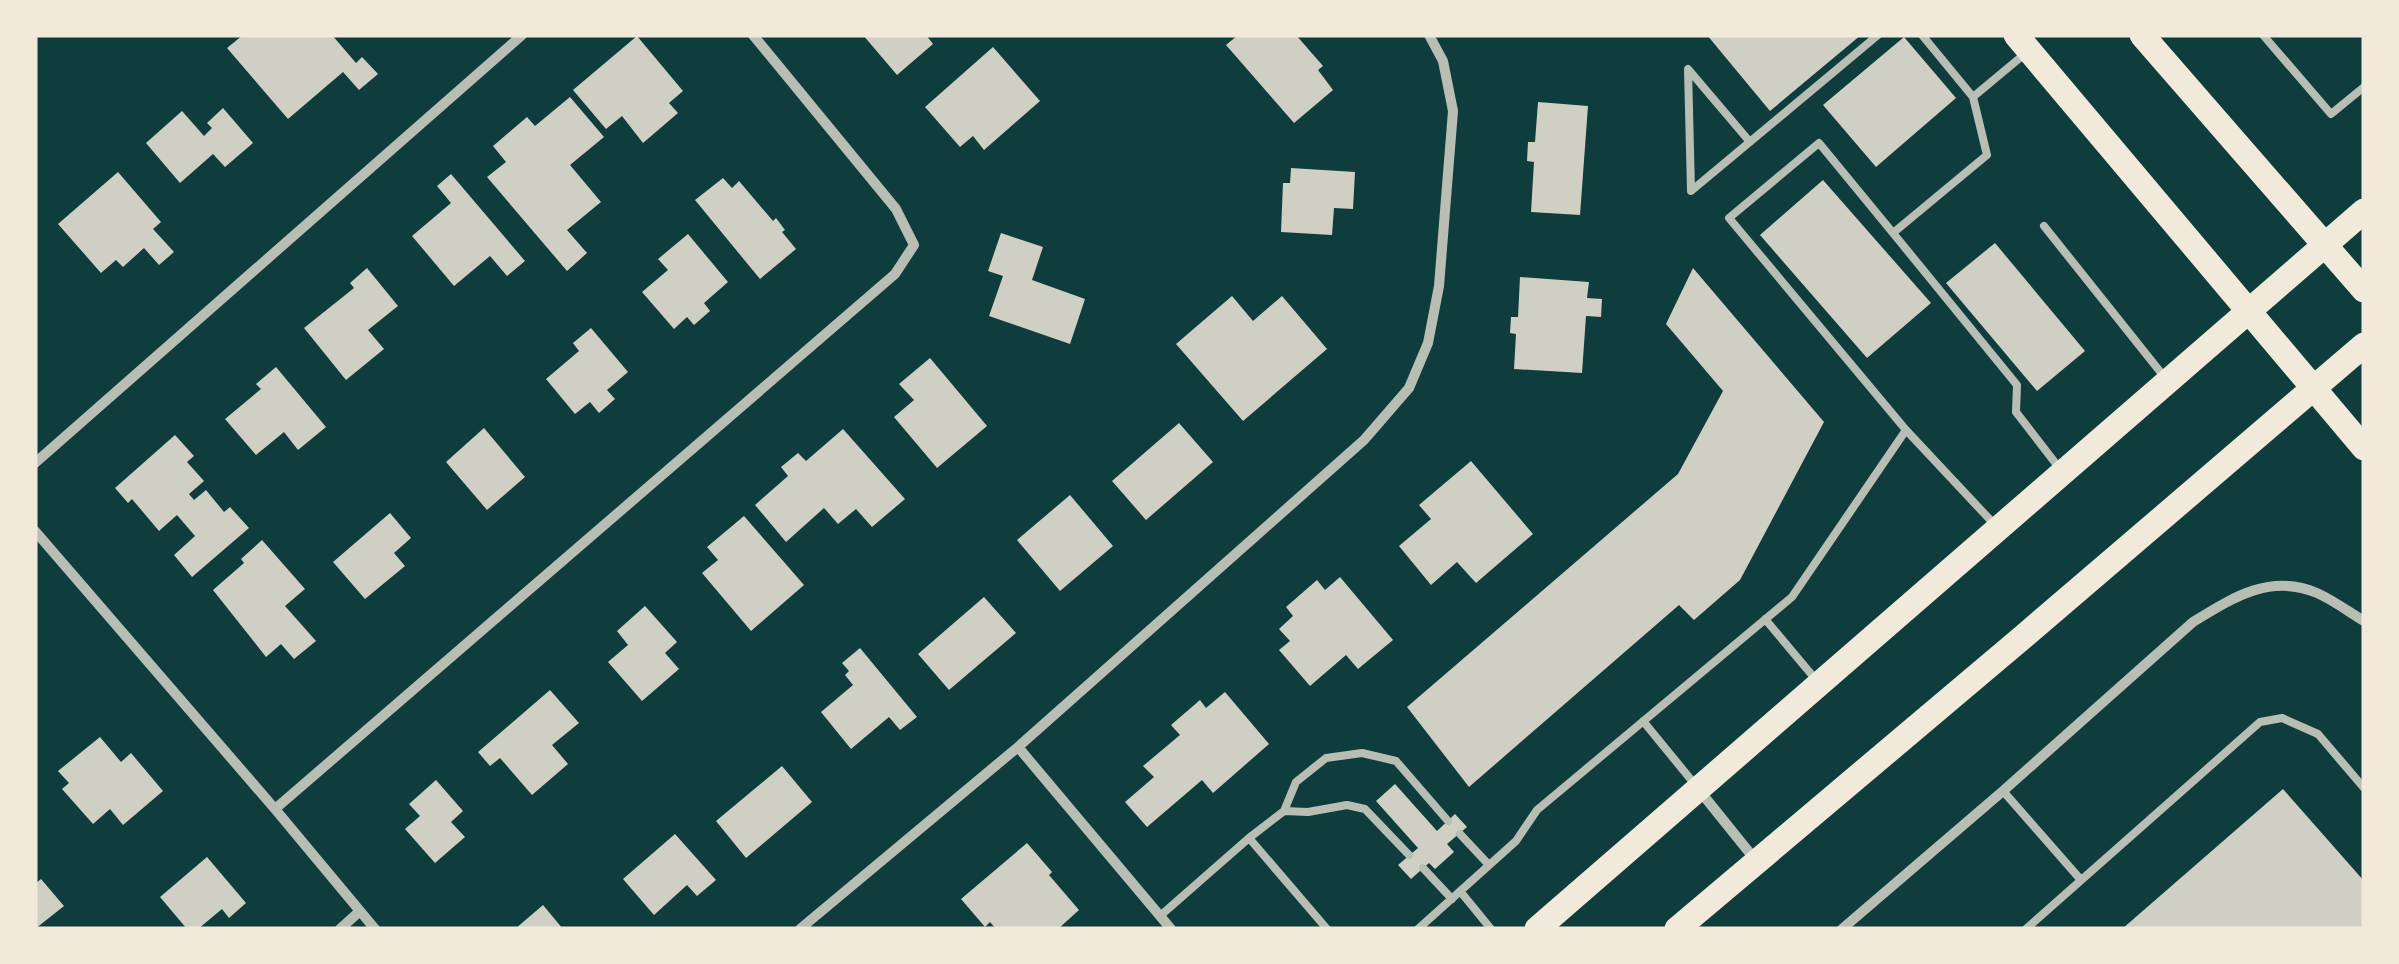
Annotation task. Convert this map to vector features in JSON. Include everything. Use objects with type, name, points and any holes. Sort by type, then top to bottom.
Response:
[{"type":"main road","points":[[2142,35],[2364,290]]},
{"type":"main road","points":[[2023,42],[2364,448]]},
{"type":"main road","points":[[1537,929],[2364,210]]},
{"type":"main road","points":[[1677,929],[2364,345]]},
{"type":"street","points":[[35,463],[522,35]]},
{"type":"street","points":[[275,809],[895,274],[914,245],[896,209],[753,35]]},
{"type":"street","points":[[800,929],[1018,747],[1364,440],[1409,388],[1428,343],[1438,286],[1453,111],[1443,61],[1429,35]]},
{"type":"street","points":[[35,531],[376,929]]},
{"type":"street","points":[[1842,929],[2193,622],[2225,602],[2257,589],[2287,584],[2318,593],[2364,621]]},
{"type":"street","points":[[1018,747],[1171,929]]},
{"type":"street","points":[[1698,789],[1758,862]]},
{"type":"street","points":[[340,929],[360,911]]},
{"type":"lane","points":[[1750,142],[1688,68],[1691,191],[1750,142],[1878,35]]},
{"type":"lane","points":[[1893,233],[1987,155],[1973,97],[1922,35]]},
{"type":"lane","points":[[2263,35],[2332,114],[2364,87]]},
{"type":"lane","points":[[1973,97],[2023,42]]},
{"type":"lane","points":[[1998,528],[1906,430],[1730,218],[1818,143],[2017,385],[2016,412],[2063,472]]},
{"type":"lane","points":[[2044,226],[2167,380]]},
{"type":"lane","points":[[1418,929],[1516,841],[1537,810],[1792,596],[1906,430]]},
{"type":"lane","points":[[1765,619],[1819,684]]},
{"type":"lane","points":[[2026,929],[2260,722],[2282,718],[2318,734],[2364,788]]},
{"type":"lane","points":[[1642,721],[1698,789]]},
{"type":"lane","points":[[1160,916],[1284,811],[1296,782],[1326,758],[1362,753],[1396,761],[1448,821]]},
{"type":"lane","points":[[2002,791],[2081,880]]},
{"type":"lane","points":[[1284,811],[1308,812],[1348,804],[1366,809],[1409,855]]},
{"type":"lane","points":[[1460,834],[1489,865]]},
{"type":"lane","points":[[1249,838],[1327,929]]},
{"type":"lane","points":[[1423,868],[1452,899]]},
{"type":"lane","points":[[1460,891],[1491,929]]},
{"type":"building","points":[[243,35],[332,35],[356,63],[362,57],[378,74],[359,90],[343,72],[288,119],[227,48]]},
{"type":"building","points":[[863,35],[926,35],[933,44],[897,75]]},
{"type":"building","points":[[1238,35],[1296,35],[1323,66],[1318,70],[1333,90],[1294,123],[1226,45]]},
{"type":"building","points":[[1707,35],[1861,35],[1770,111]]},
{"type":"building","points":[[637,36],[683,91],[669,103],[678,113],[643,143],[622,116],[606,129],[573,90]]},
{"type":"building","points":[[1904,37],[1956,98],[1876,167],[1823,105]]},
{"type":"building","points":[[993,47],[1040,101],[984,150],[973,136],[960,147],[925,107]]},
{"type":"building","points":[[570,97],[604,137],[570,165],[601,202],[567,230],[587,253],[567,271],[487,177],[506,162],[493,146],[527,117],[535,126]]},
{"type":"building","points":[[1538,102],[1588,106],[1580,215],[1531,212],[1534,162],[1527,161],[1528,142],[1535,142]]},
{"type":"building","points":[[223,108],[253,143],[225,167],[213,154],[180,183],[146,143],[182,111],[204,136],[212,128],[207,123]]},
{"type":"building","points":[[1291,168],[1355,172],[1353,209],[1334,208],[1332,235],[1281,232],[1283,183],[1290,183]]},
{"type":"building","points":[[118,172],[161,222],[153,229],[174,252],[159,265],[144,248],[123,267],[116,260],[101,273],[58,224]]},
{"type":"building","points":[[451,174],[525,261],[507,276],[490,256],[454,286],[412,236],[451,203],[437,186]]},
{"type":"building","points":[[723,178],[732,188],[739,181],[773,221],[776,218],[796,249],[760,279],[695,200]]},
{"type":"building","points":[[1823,180],[1931,303],[1867,358],[1760,235]]},
{"type":"building","points":[[1001,233],[1043,247],[1032,280],[1085,299],[1070,344],[989,316],[1003,276],[988,271]]},
{"type":"building","points":[[688,234],[728,282],[704,303],[710,311],[694,325],[687,317],[674,329],[642,292],[668,270],[658,259]]},
{"type":"building","points":[[1995,243],[2085,351],[2037,391],[1946,283]]},
{"type":"building","points":[[367,268],[398,306],[368,330],[384,349],[346,380],[304,328],[354,288],[350,283]]},
{"type":"building","points":[[1693,268],[1824,422],[1740,580],[1694,620],[1679,605],[1469,787],[1407,707],[1678,474],[1723,391],[1666,324]]},
{"type":"building","points":[[1520,277],[1589,282],[1587,298],[1602,299],[1601,317],[1586,316],[1582,373],[1514,369],[1516,334],[1510,333],[1511,317],[1518,317]]},
{"type":"building","points":[[1232,296],[1253,321],[1282,296],[1327,349],[1243,421],[1176,344]]},
{"type":"building","points":[[591,328],[628,372],[607,390],[615,399],[599,413],[590,402],[575,414],[546,379],[579,351],[573,343]]},
{"type":"building","points":[[930,358],[987,426],[937,468],[894,417],[914,400],[899,384]]},
{"type":"building","points":[[276,367],[326,427],[298,450],[284,432],[256,455],[225,419],[261,389],[256,384]]},
{"type":"building","points":[[1179,423],[1213,462],[1146,520],[1112,481]]},
{"type":"building","points":[[484,428],[525,477],[487,510],[446,462]]},
{"type":"building","points":[[843,429],[905,499],[872,527],[856,509],[838,524],[824,508],[786,542],[755,505],[788,476],[781,467],[798,453],[806,461]]},
{"type":"building","points":[[175,435],[194,456],[187,462],[204,481],[189,494],[194,500],[206,490],[224,512],[230,507],[249,528],[192,577],[174,555],[195,536],[177,515],[159,531],[132,499],[128,503],[115,488]]},
{"type":"building","points":[[1471,461],[1533,534],[1476,583],[1457,562],[1431,585],[1399,546],[1431,519],[1419,505]]},
{"type":"building","points":[[1070,495],[1113,546],[1060,591],[1017,540]]},
{"type":"building","points":[[390,513],[411,538],[394,553],[405,566],[365,599],[333,562]]},
{"type":"building","points":[[744,516],[804,585],[751,631],[702,573],[718,560],[707,547]]},
{"type":"building","points":[[262,540],[305,589],[285,606],[316,641],[294,659],[281,644],[266,657],[213,590],[244,563],[241,559]]},
{"type":"building","points":[[1340,577],[1393,640],[1358,669],[1346,655],[1310,686],[1279,650],[1290,641],[1279,629],[1293,616],[1286,607],[1317,580],[1325,590]]},
{"type":"building","points":[[984,597],[1016,633],[949,690],[918,654]]},
{"type":"building","points":[[645,606],[677,642],[665,653],[679,669],[642,701],[608,662],[628,645],[617,631]]},
{"type":"building","points":[[860,648],[917,717],[900,730],[889,717],[851,749],[821,712],[853,685],[842,663]]},
{"type":"building","points":[[550,690],[579,723],[552,745],[568,764],[532,795],[500,758],[490,766],[478,752]]},
{"type":"building","points":[[1225,692],[1269,744],[1213,793],[1202,780],[1147,827],[1125,802],[1154,777],[1143,766],[1180,735],[1171,725],[1200,700],[1206,708]]},
{"type":"building","points":[[100,737],[121,762],[131,753],[163,791],[123,825],[110,809],[93,824],[62,789],[69,783],[58,771]]},
{"type":"building","points":[[782,766],[812,802],[746,858],[716,821]]},
{"type":"building","points":[[436,780],[463,811],[451,822],[465,837],[435,863],[405,829],[420,816],[409,804]]},
{"type":"building","points":[[1395,784],[1437,831],[1455,814],[1467,827],[1447,844],[1454,852],[1435,869],[1429,863],[1411,879],[1398,865],[1418,848],[1376,801]]},
{"type":"building","points":[[2283,789],[2364,881],[2364,929],[2122,929]]},
{"type":"building","points":[[675,834],[716,880],[697,896],[687,885],[654,915],[623,879]]},
{"type":"building","points":[[1027,843],[1079,910],[1058,929],[996,929],[990,922],[985,927],[961,899]]},
{"type":"building","points":[[207,857],[246,903],[229,918],[222,909],[198,929],[187,929],[160,897]]},
{"type":"building","points":[[41,879],[64,906],[35,929],[35,884]]},
{"type":"building","points":[[543,905],[563,929],[515,929]]}]
